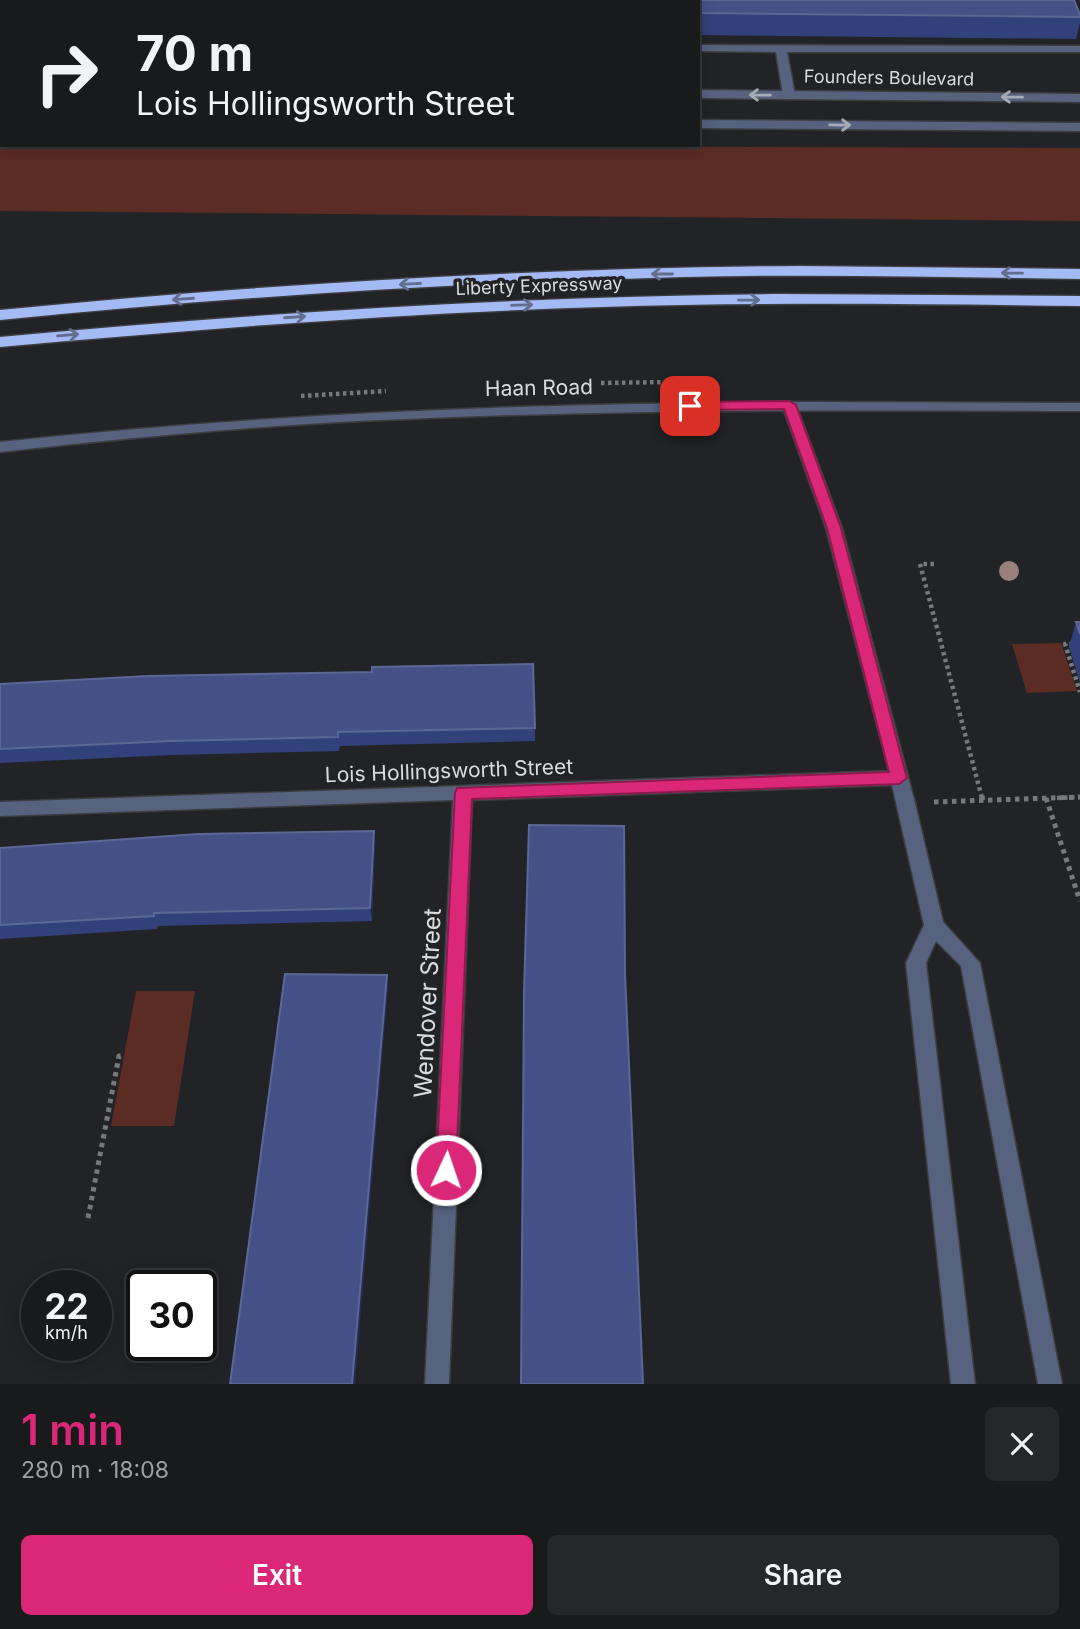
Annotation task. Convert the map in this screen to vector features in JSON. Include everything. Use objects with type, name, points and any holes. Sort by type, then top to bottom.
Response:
[{"type":"highway","name":"Liberty Expressway","points":[[0,315],[108,304],[379,285],[631,274],[1080,274]]},
{"type":"highway","name":"Liberty Expressway","points":[[0,342],[181,325],[390,310],[818,298],[1080,301]]},
{"type":"street","points":[[700,48],[1080,49]]},
{"type":"street","points":[[781,48],[789,95]]},
{"type":"street","name":"Founders Boulevard","points":[[700,94],[1080,98]]},
{"type":"street","points":[[700,124],[1080,127]]},
{"type":"street","points":[[789,405],[834,528],[906,803],[934,925],[970,963],[1050,1384]]},
{"type":"street","name":"Haan Road","points":[[0,447],[86,436],[295,419],[466,410],[789,405],[1080,407]]},
{"type":"street","name":"Lois Hollingsworth Street","points":[[0,809],[899,778]]},
{"type":"street","name":"Wendover Street","points":[[437,1384],[463,793]]},
{"type":"street","points":[[934,925],[916,963],[963,1384]]},
{"type":"path","points":[[934,564],[919,564],[984,800]]},
{"type":"path","points":[[1080,644],[1065,644],[1080,692]]},
{"type":"path","points":[[906,803],[1080,797]]},
{"type":"path","points":[[1046,798],[1080,901]]},
{"type":"path","points":[[88,1218],[119,1055],[124,1056]]},
{"type":"shaded area","points":[[0,147],[1080,148],[1080,221],[0,211]]},
{"type":"shaded area","points":[[1061,643],[1077,691],[1027,693],[1012,644]]},
{"type":"shaded area","points":[[136,991],[195,991],[174,1126],[111,1126]]},
{"type":"building","points":[[700,0],[1074,0],[1080,17],[700,13]]},
{"type":"building","points":[[533,664],[535,728],[338,732],[338,737],[0,749],[0,684],[148,676],[372,672],[372,667]]},
{"type":"building","points":[[529,825],[624,826],[625,973],[643,1384],[521,1384],[524,993]]},
{"type":"building","points":[[374,831],[370,908],[154,913],[154,916],[0,925],[0,848],[198,834]]},
{"type":"building","points":[[285,974],[387,975],[352,1384],[230,1384]]},
{"type":"route","points":[[446,1170],[463,793],[899,778],[834,528],[789,405],[690,406]]}]
